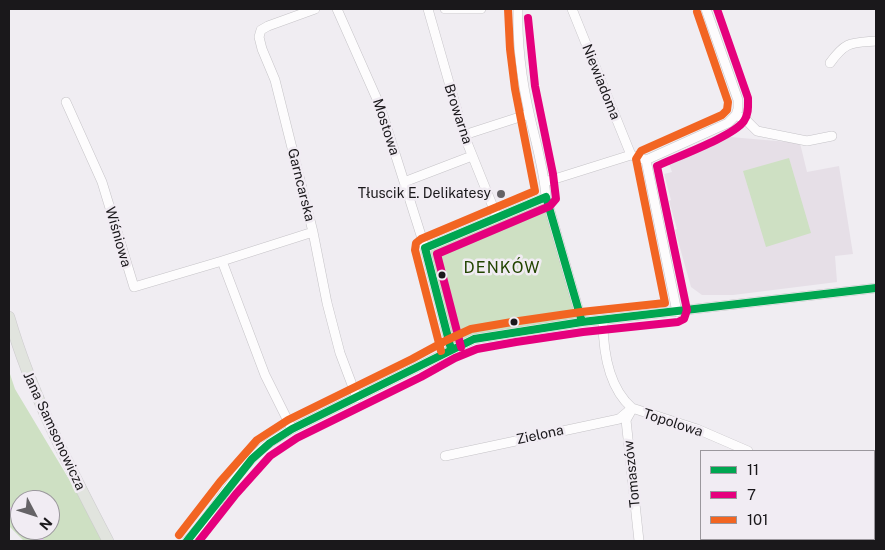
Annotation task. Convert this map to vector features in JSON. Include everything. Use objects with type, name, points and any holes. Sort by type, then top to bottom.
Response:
[{"type":"main road","name":"Jana Samsonowicza","points":[[9,317],[39,404],[108,541]]},
{"type":"street","name":"Garncarska","points":[[316,9],[268,26],[261,30],[259,37],[275,80],[313,232],[327,303],[340,353],[356,398]]},
{"type":"street","name":"Mostowa","points":[[337,9],[380,106],[425,248],[451,349]]},
{"type":"street","name":"Browarna","points":[[428,9],[464,135],[497,217]]},
{"type":"street","points":[[445,9],[481,9]]},
{"type":"street","points":[[519,9],[518,36],[529,114],[545,182],[546,196],[582,322]]},
{"type":"street","name":"Niewiadoma","points":[[572,9],[631,155]]},
{"type":"street","points":[[545,182],[631,155],[646,160],[720,128],[736,115],[738,100],[706,9]]},
{"type":"street","points":[[830,63],[844,46],[852,43],[876,41]]},
{"type":"street","name":"Wiśniowa","points":[[66,102],[102,182],[134,287],[313,232]]},
{"type":"street","points":[[464,135],[529,114]]},
{"type":"street","points":[[736,115],[746,120],[757,131],[807,141],[832,136]]},
{"type":"street","points":[[404,182],[472,156]]},
{"type":"street","points":[[646,160],[677,312]]},
{"type":"street","points":[[425,248],[546,196]]},
{"type":"street","points":[[222,261],[265,375],[292,429]]},
{"type":"street","points":[[188,541],[246,466],[263,448],[292,429],[474,339],[582,322],[876,288]]},
{"type":"street","name":"Topolowa","points":[[603,320],[607,359],[613,381],[618,394],[632,408],[697,429],[746,450]]},
{"type":"street","name":"Zielona","points":[[445,456],[619,419],[632,408]]},
{"type":"street","name":"Tomaszów","points":[[632,408],[626,420],[638,541]]},
{"type":"shaded area","points":[[730,137],[800,143],[807,172],[839,166],[853,254],[835,256],[837,282],[733,295],[702,295],[691,287],[675,230],[677,229],[664,174],[672,172],[668,161],[670,157]]},
{"type":"green space","points":[[789,158],[811,233],[766,247],[743,171]]},
{"type":"green space","points":[[546,197],[582,322],[514,332],[451,349],[425,248]]},
{"type":"green space","points":[[9,371],[15,389],[106,541],[23,540],[60,540],[60,490],[10,490],[10,527]]},
{"type":"transit line","name":"101","points":[[441,351],[415,250],[416,243],[421,239],[535,191],[515,89],[508,9]]},
{"type":"transit line","name":"7","points":[[199,541],[236,494],[270,456],[297,438],[421,377],[455,358],[477,349],[516,342],[583,332],[678,322],[684,319],[687,310],[657,166],[729,133],[738,127],[747,115],[748,98],[717,9]]},
{"type":"transit line","name":"101","points":[[179,535],[220,482],[257,440],[288,420],[447,340],[471,329],[512,322],[665,303],[636,159],[641,151],[722,115],[727,110],[728,102],[697,12]]},
{"type":"transit line","name":"7","points":[[461,347],[437,254],[550,206],[556,199],[553,174],[535,86],[528,18]]},
{"type":"transit line","name":"11","points":[[451,349],[425,248],[546,197],[582,322]]},
{"type":"transit line","name":"11","points":[[187,541],[252,459],[270,443],[292,429],[474,339],[582,322],[876,288]]},
{"type":"place","name":"Tłuscik E. Delikatesy","points":[[501,194]]},
{"type":"district","name":"DENKÓW","points":[[502,268]]}]
